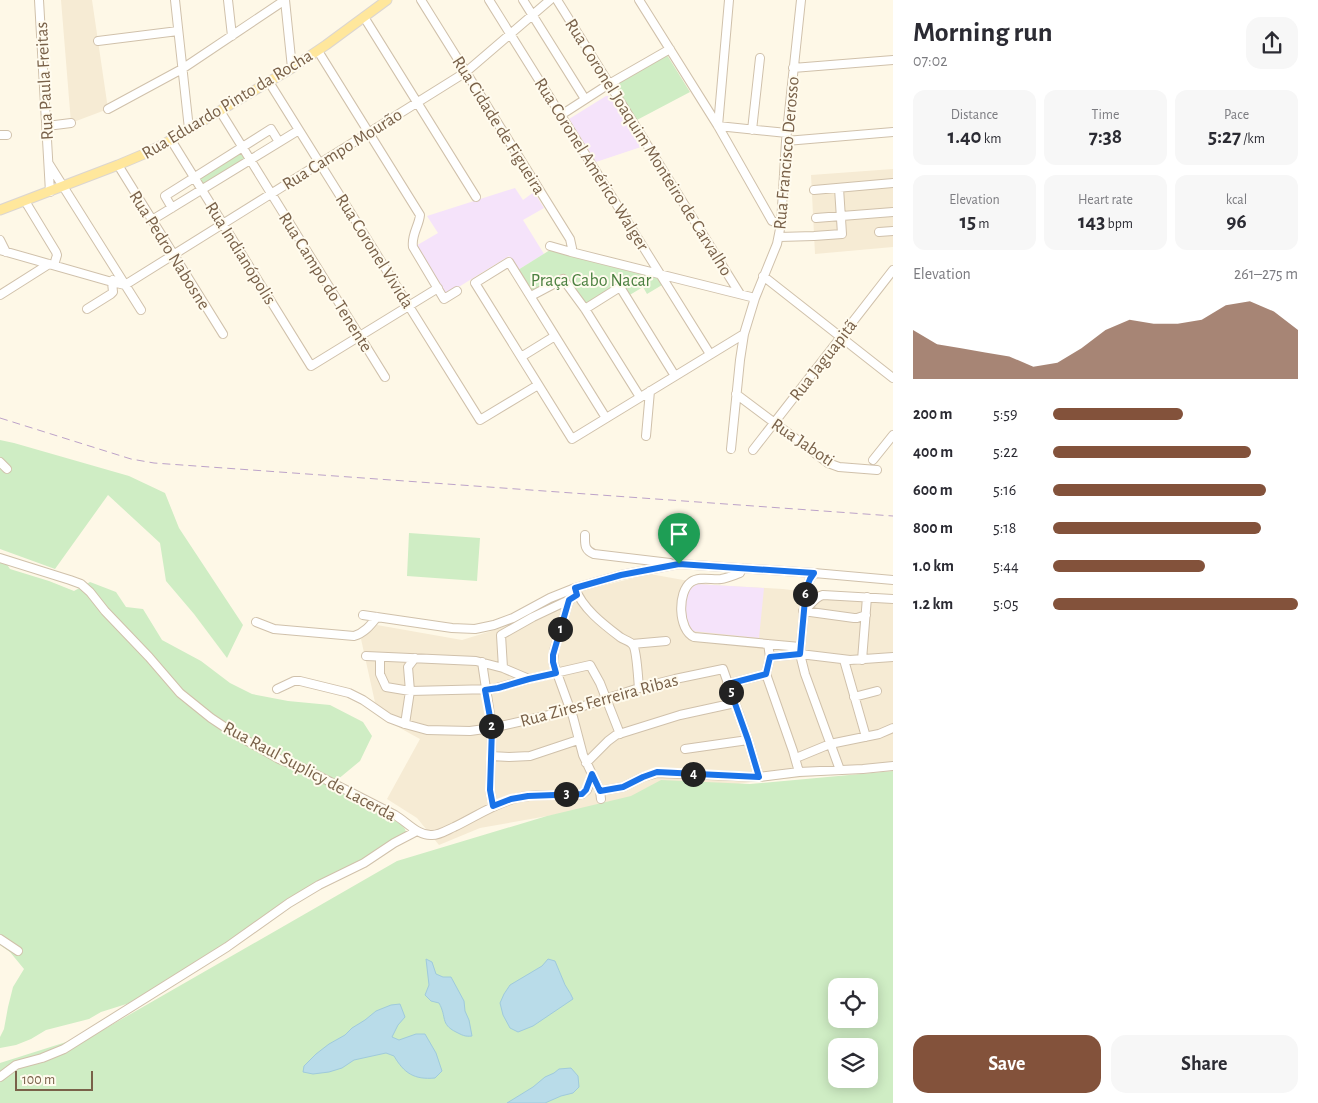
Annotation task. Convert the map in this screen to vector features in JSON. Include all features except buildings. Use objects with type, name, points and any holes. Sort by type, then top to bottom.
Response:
[{"type":"main road","name":"Rua Eduardo Pinto da Rocha","points":[[0,210],[118,166],[171,140],[292,68],[387,0]]},
{"type":"street","name":"Rua Paula Freitas","points":[[39,0],[50,192]]},
{"type":"street","points":[[174,0],[189,129]]},
{"type":"street","points":[[228,0],[232,36]]},
{"type":"street","points":[[108,109],[182,69],[285,0],[292,68]]},
{"type":"street","name":"Rua Cidade de Figueira","points":[[421,0],[570,239],[571,252]]},
{"type":"street","name":"Rua Coronel Américo Walger","points":[[489,0],[710,354]]},
{"type":"street","points":[[523,0],[585,99]]},
{"type":"street","name":"Rua Campo Mourão","points":[[125,285],[466,72],[550,0]]},
{"type":"street","name":"Rua Coronel Joaquim Monteiro de Carvalho","points":[[557,0],[740,294]]},
{"type":"street","points":[[639,0],[718,126],[772,221],[781,224]]},
{"type":"street","points":[[718,126],[730,0]]},
{"type":"street","name":"Rua Francisco Derosso","points":[[731,449],[744,334],[755,298],[779,237],[786,137],[801,0]]},
{"type":"street","points":[[364,17],[476,197]]},
{"type":"street","points":[[98,41],[178,31]]},
{"type":"street","points":[[561,115],[609,84],[670,49]]},
{"type":"street","points":[[318,51],[420,215],[412,245],[444,299],[457,291]]},
{"type":"street","points":[[752,130],[760,58]]},
{"type":"street","points":[[793,68],[893,60]]},
{"type":"street","name":"Rua Coronel Vivida","points":[[269,82],[480,420],[538,385]]},
{"type":"street","name":"Rua Campo do Tenente","points":[[220,111],[385,377]]},
{"type":"street","points":[[47,126],[71,123]]},
{"type":"street","points":[[718,126],[786,137],[893,132]]},
{"type":"street","points":[[172,208],[165,196],[272,129],[279,142]]},
{"type":"street","points":[[152,220],[299,130]]},
{"type":"street","name":"Rua Indianópolis","points":[[171,140],[311,366],[360,336]]},
{"type":"street","name":"Rua Paula Freitas","points":[[49,163],[141,310]]},
{"type":"street","name":"Rua Pedro Nabosne","points":[[118,166],[223,334]]},
{"type":"street","points":[[814,190],[893,183]]},
{"type":"street","points":[[779,237],[842,234],[839,188]]},
{"type":"street","points":[[0,295],[52,265],[57,255],[25,201]]},
{"type":"street","points":[[816,218],[893,212]]},
{"type":"street","points":[[879,232],[893,231]]},
{"type":"street","points":[[0,240],[3,251],[125,285]]},
{"type":"street","points":[[550,246],[755,298]]},
{"type":"street","points":[[606,418],[509,262],[475,283],[572,439],[744,334]]},
{"type":"street","name":"Rua Jaguapitã","points":[[753,450],[893,270]]},
{"type":"street","points":[[87,309],[111,294],[113,289],[112,282],[116,271]]},
{"type":"street","points":[[763,276],[893,378]]},
{"type":"street","points":[[530,296],[563,279],[585,309],[640,397]]},
{"type":"street","points":[[585,309],[620,287],[675,376]]},
{"type":"street","points":[[360,336],[438,288]]},
{"type":"street","points":[[521,357],[555,336]]},
{"type":"street","points":[[646,436],[650,391]]},
{"type":"street","name":"Rua Jaboti","points":[[736,394],[828,463],[840,467],[877,470]]},
{"type":"street","points":[[873,460],[893,434]]},
{"type":"street","points":[[0,462],[6,469]]},
{"type":"street","points":[[585,535],[586,548],[594,554],[679,564],[893,580]]},
{"type":"street","name":"Rua Raul Suplicy de Lacerda","points":[[0,558],[70,580],[85,588],[90,597],[100,604],[180,693],[211,718],[235,734],[279,758],[305,769],[395,815],[417,831]]},
{"type":"street","points":[[363,615],[459,628],[484,628],[508,620],[545,600],[576,592],[621,575],[679,564]]},
{"type":"street","points":[[742,568],[740,573],[732,576],[721,579],[694,580],[686,587],[683,592],[682,614],[686,630],[690,635],[694,637],[768,644],[844,660],[893,657]]},
{"type":"street","points":[[814,573],[806,589],[800,651],[805,674],[840,770]]},
{"type":"street","points":[[576,592],[569,600],[553,655],[553,662],[571,710],[586,763],[600,791],[601,799]]},
{"type":"street","points":[[576,592],[587,609],[620,637],[632,644],[666,640]]},
{"type":"street","points":[[803,611],[817,597],[823,594],[893,599]]},
{"type":"street","points":[[862,660],[867,597]]},
{"type":"street","points":[[503,668],[501,635],[549,608],[569,600]]},
{"type":"street","points":[[803,611],[854,618],[866,615]]},
{"type":"street","points":[[256,622],[274,629],[354,636],[364,632],[377,617]]},
{"type":"street","points":[[632,644],[635,652],[639,688]]},
{"type":"street","points":[[768,644],[770,657],[766,674],[796,758],[798,772]]},
{"type":"street","points":[[770,657],[800,651]]},
{"type":"street","points":[[366,656],[482,662],[503,668],[529,679]]},
{"type":"street","points":[[380,656],[380,674],[386,687],[410,691],[485,690],[590,665],[620,734]]},
{"type":"street","points":[[405,724],[410,691],[408,667],[415,658]]},
{"type":"street","points":[[844,660],[866,737]]},
{"type":"street","points":[[482,662],[492,728],[490,790],[493,806]]},
{"type":"street","name":"Rua Zires Ferreira Ribas","points":[[277,688],[294,681],[300,681],[343,691],[363,700],[389,718],[405,724],[427,730],[470,731],[492,728],[571,710],[639,688],[723,669],[728,684]]},
{"type":"street","points":[[759,777],[728,684],[766,674]]},
{"type":"street","points":[[854,697],[877,691]]},
{"type":"street","points":[[586,763],[608,740],[620,734],[680,715],[735,704]]},
{"type":"street","points":[[796,758],[830,744],[879,734],[893,728]]},
{"type":"street","points":[[491,756],[530,756],[578,740]]},
{"type":"street","points":[[685,750],[748,740]]},
{"type":"street","points":[[600,791],[623,787],[657,772],[759,777],[798,772],[893,766]]},
{"type":"street","points":[[0,1077],[16,1065],[42,1058],[64,1049],[227,947],[289,903],[319,885],[364,863],[394,843],[417,831],[430,835],[442,832],[511,799],[528,796],[582,794],[586,790],[592,774]]},
{"type":"street","points":[[0,939],[18,951]]},
{"type":"shaded area","points":[[61,0],[92,0],[108,109],[71,123]]},
{"type":"shaded area","points":[[606,96],[610,96],[641,147],[596,162],[569,119]]},
{"type":"shaded area","points":[[893,169],[893,247],[815,254],[811,175]]},
{"type":"shaded area","points":[[515,188],[523,200],[534,192],[544,208],[523,220],[544,254],[518,270],[509,256],[444,296],[414,247],[438,233],[427,216]]},
{"type":"shaded area","points":[[650,574],[711,585],[783,589],[893,601],[893,769],[751,782],[632,801],[480,828],[439,845],[417,818],[387,799],[420,739],[378,716],[361,639],[377,625],[462,640],[501,628],[581,591]]},
{"type":"shaded area","points":[[697,584],[764,588],[759,638],[692,631],[685,614],[685,605],[689,590]]},
{"type":"green space","points":[[667,55],[690,92],[635,121],[613,86]]},
{"type":"green space","points":[[241,151],[246,160],[203,187],[198,178]]},
{"type":"green space","name":"Praça Cabo Nacar","points":[[550,250],[657,277],[662,285],[647,294],[643,287],[628,296],[620,284],[586,305],[564,275],[532,292],[518,270]]},
{"type":"green space","points":[[0,440],[129,476],[165,493],[179,528],[243,625],[227,658],[166,581],[160,543],[108,495],[55,569],[0,549]]},
{"type":"green space","points":[[409,533],[480,538],[477,581],[407,576]]},
{"type":"green space","points":[[0,554],[10,569],[74,591],[90,582],[116,592],[126,607],[143,609],[162,640],[201,661],[230,683],[252,694],[288,701],[330,705],[363,722],[372,736],[360,761],[331,785],[348,797],[400,823],[406,832],[136,1001],[101,1012],[89,1019],[46,1030],[16,1045],[0,1048],[0,1037],[4,1029],[13,987],[24,969],[10,952],[0,945]]},
{"type":"green space","points":[[893,771],[893,1103],[0,1103],[0,1063],[101,1031],[397,861],[547,816],[631,796],[661,780],[750,784]]},
{"type":"water","points":[[426,959],[432,962],[436,974],[443,977],[451,977],[464,1001],[472,1036],[464,1036],[451,1029],[446,1023],[439,1003],[431,1001],[425,995],[429,985]]},
{"type":"water","points":[[548,959],[555,961],[573,999],[533,1026],[518,1032],[510,1028],[503,1015],[500,1003],[510,985],[542,966]]},
{"type":"water","points":[[400,1004],[405,1017],[398,1025],[392,1037],[399,1040],[416,1034],[425,1034],[436,1053],[442,1071],[435,1078],[421,1078],[410,1074],[394,1056],[386,1053],[354,1060],[342,1068],[329,1072],[313,1074],[303,1072],[304,1066],[316,1054],[376,1011],[391,1005]]},
{"type":"water","points":[[571,1068],[578,1076],[579,1087],[573,1093],[545,1103],[507,1103],[559,1069]]},
{"type":"railway","points":[[0,418],[131,459],[154,463],[893,516]]},
{"type":"route","points":[[679,564],[814,573],[807,583],[800,654],[770,657],[766,674],[728,684],[759,777],[657,772],[623,787],[600,791],[592,774],[585,792],[582,794],[520,797],[493,806],[490,796],[492,728],[485,690],[493,690],[556,673],[552,659],[569,600],[577,595],[575,588],[606,578],[679,564]]}]
